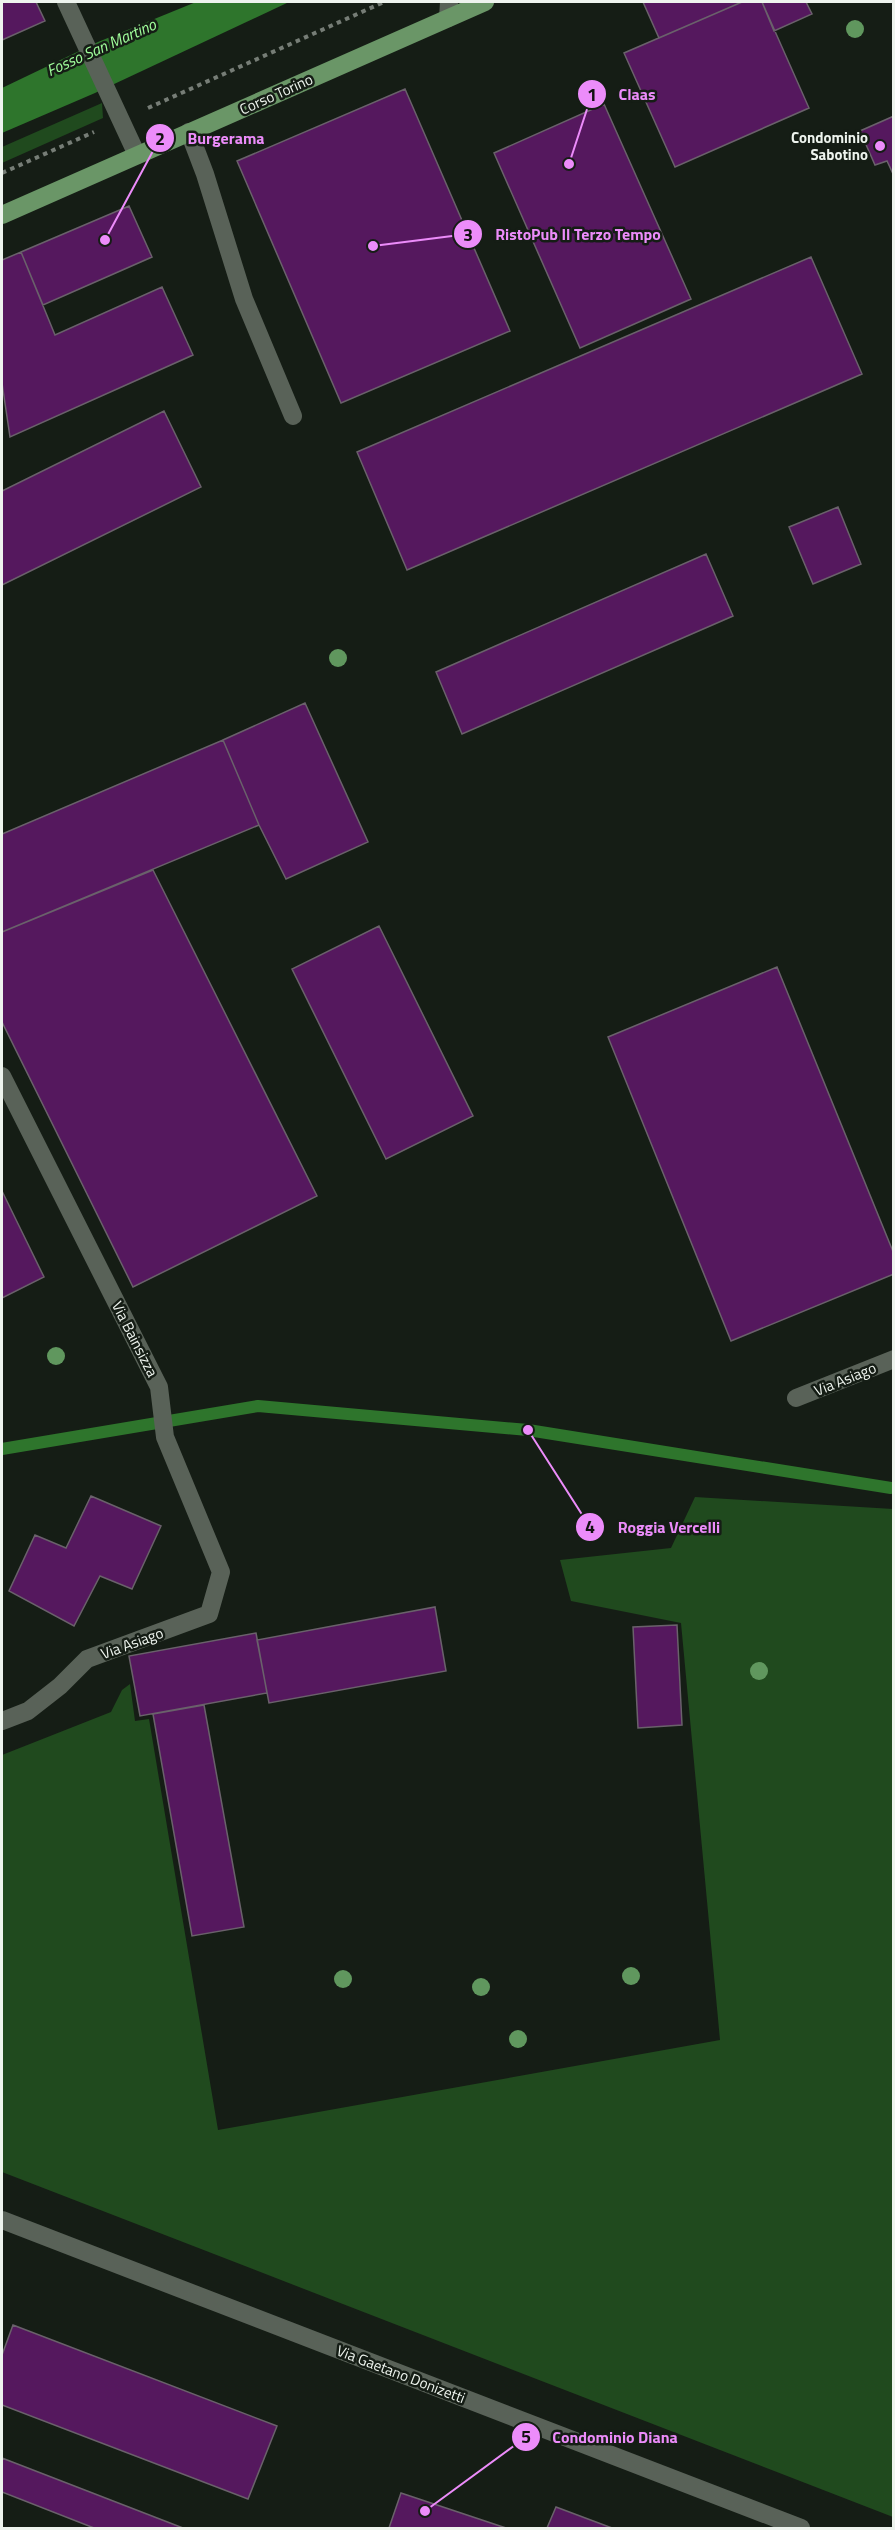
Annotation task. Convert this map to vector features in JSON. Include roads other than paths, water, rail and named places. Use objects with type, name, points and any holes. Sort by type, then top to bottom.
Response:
[{"type":"main road","name":"Corso Torino","points":[[2,215],[189,132],[449,10],[485,2]]},
{"type":"street","points":[[66,2],[137,155]]},
{"type":"street","points":[[189,132],[205,174],[244,299],[293,416]]},
{"type":"street","name":"Via Bainsizza","points":[[2,1076],[159,1388],[165,1437],[221,1572],[209,1614]]},
{"type":"street","name":"Via Asiago","points":[[796,1398],[894,1359]]},
{"type":"street","name":"Via Asiago","points":[[2,1721],[28,1711],[60,1686],[87,1659],[209,1614]]},
{"type":"street","name":"Via Gaetano Donizetti","points":[[2,2220],[801,2529]]},
{"type":"water","name":"Fosso San Martino","points":[[196,2],[289,2],[95,93],[2,133],[2,88],[98,42]]},
{"type":"waterway","points":[[2,1449],[258,1406],[528,1430],[891,1488]]},
{"type":"place","name":"Condominio Sabotino","points":[[880,146]]},
{"type":"place","name":"Claas","points":[[569,164]]},
{"type":"place","name":"Burgerama","points":[[105,240]]},
{"type":"place","name":"RistoPub Il Terzo Tempo","points":[[373,246]]},
{"type":"place","name":"Roggia Vercelli","points":[[528,1430]]},
{"type":"place","name":"Condominio Diana","points":[[425,2511]]}]
